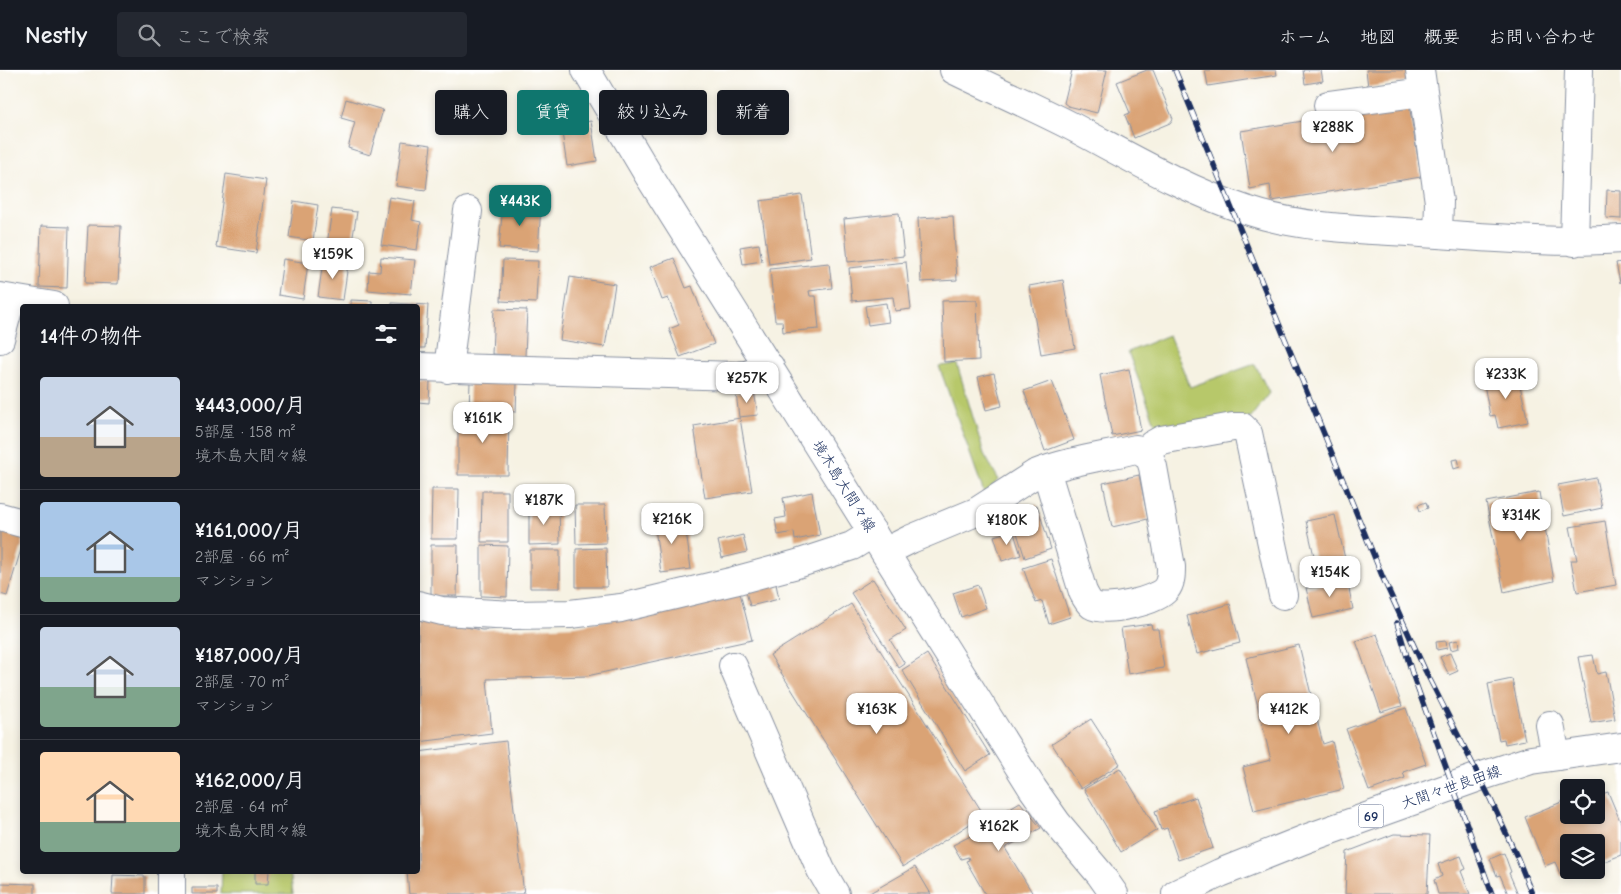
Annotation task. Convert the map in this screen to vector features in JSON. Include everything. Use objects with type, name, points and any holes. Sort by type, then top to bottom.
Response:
[{"type":"street","name":"境木島大間々線","points":[[586,70],[649,176],[1033,789],[1057,823],[1100,874],[1114,894]]},
{"type":"street","points":[[954,70],[1072,127],[1197,192],[1270,217],[1309,224],[1438,234],[1574,242],[1621,239]]},
{"type":"street","points":[[1574,242],[1579,70]]},
{"type":"street","points":[[1328,105],[1422,81],[1439,202],[1438,234]]},
{"type":"street","points":[[448,369],[468,210]]},
{"type":"street","points":[[0,339],[5,298],[42,304]]},
{"type":"street","points":[[420,367],[738,376],[770,367]]},
{"type":"street","points":[[1144,452],[1161,440],[1233,427],[1242,427],[1248,433],[1283,595]]},
{"type":"street","points":[[420,606],[442,611],[513,615],[570,614],[621,608],[734,581],[797,564],[852,546],[911,539],[976,512],[1016,485],[1046,470],[1069,462],[1136,449],[1144,452],[1151,458],[1153,467],[1171,566],[1170,580],[1166,590],[1152,599],[1110,608],[1092,605],[1083,592],[1046,470]]},
{"type":"street","points":[[0,517],[20,522]]},
{"type":"street","points":[[733,666],[821,870],[835,894]]},
{"type":"street","points":[[1550,725],[1556,756]]},
{"type":"street","name":"大間々世良田線","points":[[1176,894],[1220,873],[1308,838],[1479,777],[1531,760],[1621,746]]},
{"type":"street","points":[[171,874],[171,894]]},
{"type":"green space","points":[[1169,335],[1190,387],[1255,364],[1269,393],[1251,417],[1158,431],[1128,352]]},
{"type":"green space","points":[[957,364],[984,454],[999,480],[984,493],[939,366]]},
{"type":"green space","points":[[222,874],[290,874],[293,894],[221,894]]},
{"type":"building","points":[[1072,70],[1107,70],[1097,113],[1068,106],[1064,103]]},
{"type":"building","points":[[1147,70],[1153,70],[1173,119],[1170,123],[1134,138],[1125,115],[1130,113],[1117,82]]},
{"type":"building","points":[[1205,70],[1276,70],[1277,75],[1208,86]]},
{"type":"building","points":[[1303,70],[1321,70],[1323,81],[1305,84]]},
{"type":"building","points":[[1366,70],[1407,70],[1409,81],[1368,87]]},
{"type":"building","points":[[346,99],[383,110],[370,155],[348,148],[355,122],[341,118]]},
{"type":"building","points":[[1409,104],[1421,177],[1272,201],[1270,185],[1250,189],[1241,131]]},
{"type":"building","points":[[589,121],[591,121],[597,161],[567,166],[562,135],[589,135]]},
{"type":"building","points":[[402,141],[431,145],[426,190],[396,186]]},
{"type":"building","points":[[226,174],[266,180],[256,253],[216,247]]},
{"type":"building","points":[[1607,190],[1621,191],[1621,219],[1606,218]]},
{"type":"building","points":[[802,195],[811,258],[769,264],[760,201]]},
{"type":"building","points":[[389,197],[415,201],[412,220],[421,222],[417,250],[381,245]]},
{"type":"building","points":[[294,201],[318,205],[313,241],[289,237]]},
{"type":"building","points":[[503,204],[541,206],[538,251],[499,248]]},
{"type":"building","points":[[332,209],[357,212],[351,248],[327,245]]},
{"type":"building","points":[[899,213],[904,256],[848,262],[844,219]]},
{"type":"building","points":[[953,216],[957,280],[921,282],[918,218]]},
{"type":"building","points":[[88,225],[121,226],[118,284],[85,283]]},
{"type":"building","points":[[41,226],[69,227],[67,288],[39,287]]},
{"type":"building","points":[[759,244],[762,261],[743,264],[740,247]]},
{"type":"building","points":[[381,257],[415,260],[411,294],[368,290],[369,271],[380,272]]},
{"type":"building","points":[[674,258],[686,288],[692,286],[714,344],[680,357],[669,329],[679,325],[668,298],[662,300],[650,267]]},
{"type":"building","points":[[283,259],[308,263],[303,299],[278,295]]},
{"type":"building","points":[[503,260],[538,261],[536,303],[501,301]]},
{"type":"building","points":[[323,261],[348,264],[343,300],[318,297]]},
{"type":"building","points":[[906,262],[911,309],[895,311],[893,297],[852,301],[849,268]]},
{"type":"building","points":[[1621,262],[1621,282],[1620,283],[1616,263]]},
{"type":"building","points":[[829,263],[832,288],[809,291],[810,296],[816,296],[819,329],[783,332],[782,321],[775,321],[770,269]]},
{"type":"building","points":[[570,277],[615,284],[605,347],[560,340]]},
{"type":"building","points":[[1063,280],[1075,348],[1041,354],[1029,286]]},
{"type":"building","points":[[351,300],[372,301],[372,304],[351,304]]},
{"type":"building","points":[[977,300],[979,360],[944,362],[942,301]]},
{"type":"building","points":[[886,303],[889,322],[868,325],[865,306]]},
{"type":"building","points":[[420,305],[428,305],[425,348],[420,348]]},
{"type":"building","points":[[494,309],[527,310],[525,356],[492,354]]},
{"type":"building","points":[[1129,369],[1141,430],[1112,436],[1100,375]]},
{"type":"building","points":[[1517,372],[1528,422],[1498,428],[1495,415],[1490,416],[1483,379]]},
{"type":"building","points":[[994,373],[1002,406],[986,410],[978,377]]},
{"type":"building","points":[[420,381],[430,381],[429,403],[420,402]]},
{"type":"building","points":[[1052,381],[1074,440],[1045,451],[1024,391]]},
{"type":"building","points":[[470,382],[517,383],[516,412],[469,410]]},
{"type":"building","points":[[754,391],[758,415],[739,417],[736,393]]},
{"type":"building","points":[[458,413],[509,414],[508,475],[458,475]]},
{"type":"building","points":[[740,418],[752,491],[705,498],[694,426]]},
{"type":"building","points":[[1458,459],[1460,467],[1454,469],[1452,460]]},
{"type":"building","points":[[1139,475],[1148,519],[1112,527],[1103,483]]},
{"type":"building","points":[[1596,478],[1602,508],[1564,516],[1558,485]]},
{"type":"building","points":[[432,489],[459,489],[458,539],[431,539]]},
{"type":"building","points":[[482,491],[508,491],[508,542],[481,542]]},
{"type":"building","points":[[812,492],[820,535],[795,540],[794,532],[778,535],[775,519],[786,517],[783,498]]},
{"type":"building","points":[[1539,492],[1554,581],[1504,592],[1486,502]]},
{"type":"building","points":[[1426,502],[1428,508],[1420,511],[1418,505]]},
{"type":"building","points":[[575,505],[605,505],[606,543],[576,544]]},
{"type":"building","points":[[1037,505],[1051,549],[1025,558],[1011,514]]},
{"type":"building","points":[[559,506],[560,544],[529,545],[529,507]]},
{"type":"building","points":[[1335,515],[1346,563],[1317,569],[1306,521]]},
{"type":"building","points":[[684,516],[691,569],[661,573],[654,520]]},
{"type":"building","points":[[1605,521],[1616,585],[1577,592],[1571,560],[1577,560],[1570,527]]},
{"type":"building","points":[[0,528],[20,534],[20,553],[7,596],[0,594]]},
{"type":"building","points":[[1013,530],[1021,555],[1002,561],[994,536]]},
{"type":"building","points":[[743,535],[747,552],[722,558],[718,541]]},
{"type":"building","points":[[431,545],[458,545],[457,596],[431,596]]},
{"type":"building","points":[[481,545],[508,546],[507,597],[481,596]]},
{"type":"building","points":[[606,548],[607,587],[576,587],[576,549]]},
{"type":"building","points":[[530,550],[560,550],[560,588],[530,588]]},
{"type":"building","points":[[1051,559],[1070,617],[1049,624],[1042,601],[1036,603],[1023,568]]},
{"type":"building","points":[[873,579],[906,630],[890,640],[905,664],[899,668],[851,593]]},
{"type":"building","points":[[1347,579],[1353,609],[1313,618],[1306,588]]},
{"type":"building","points":[[776,584],[779,599],[750,606],[746,592]]},
{"type":"building","points":[[978,585],[986,608],[961,617],[953,593]]},
{"type":"building","points":[[740,593],[752,640],[587,676],[487,679],[492,733],[420,742],[420,618],[482,630],[576,626]]},
{"type":"building","points":[[851,604],[984,815],[903,867],[770,655]]},
{"type":"building","points":[[1230,604],[1240,643],[1197,654],[1187,616]]},
{"type":"building","points":[[1151,624],[1152,629],[1158,629],[1164,668],[1128,674],[1121,628]]},
{"type":"building","points":[[1377,634],[1402,706],[1381,712],[1356,641]]},
{"type":"building","points":[[1458,640],[1459,648],[1451,650],[1449,642]]},
{"type":"building","points":[[1446,641],[1447,648],[1437,650],[1436,642]]},
{"type":"building","points":[[1299,645],[1323,744],[1332,741],[1344,789],[1254,811],[1243,767],[1271,760],[1246,658]]},
{"type":"building","points":[[1450,653],[1458,671],[1449,675],[1440,657]]},
{"type":"building","points":[[927,654],[990,755],[965,771],[902,670]]},
{"type":"building","points":[[1593,655],[1597,674],[1606,672],[1615,719],[1591,723],[1578,657]]},
{"type":"building","points":[[1512,679],[1525,740],[1505,744],[1504,739],[1499,740],[1488,684]]},
{"type":"building","points":[[1406,708],[1426,764],[1403,772],[1405,778],[1369,791],[1346,729]]},
{"type":"building","points":[[1091,719],[1120,764],[1081,789],[1052,744]]},
{"type":"building","points":[[506,741],[524,894],[409,894],[407,874],[420,874],[420,752]]},
{"type":"building","points":[[1120,768],[1157,830],[1121,852],[1084,789]]},
{"type":"building","points":[[1608,792],[1621,823],[1621,855],[1605,861],[1605,834],[1560,834],[1560,874],[1555,862],[1545,866],[1525,817],[1560,803],[1560,824],[1605,824],[1605,793]]},
{"type":"building","points":[[1196,797],[1213,848],[1178,860],[1167,828],[1161,830],[1155,811]]},
{"type":"building","points":[[1020,802],[1041,828],[1005,848],[1033,894],[985,894],[966,861],[969,860],[968,857],[961,859],[953,845],[988,827],[986,822]]},
{"type":"building","points":[[1394,834],[1430,835],[1427,894],[1345,894],[1347,852]]},
{"type":"building","points":[[1504,853],[1511,872],[1509,873],[1518,894],[1508,894],[1500,875],[1497,876],[1490,859]]},
{"type":"building","points":[[1461,856],[1466,869],[1461,871],[1470,894],[1438,894],[1434,880],[1442,876],[1438,864]]},
{"type":"building","points":[[915,867],[931,894],[868,894]]},
{"type":"building","points":[[255,874],[269,874],[268,884],[255,884]]},
{"type":"building","points":[[113,875],[145,876],[145,894],[112,894]]},
{"type":"building","points":[[1,883],[35,884],[35,894],[1,894]]},
{"type":"building","points":[[192,888],[217,888],[217,894],[192,894]]},
{"type":"railway","points":[[1175,70],[1383,578],[1425,670],[1489,796],[1532,894]]},
{"type":"railway","points":[[1397,623],[1412,673],[1492,894]]}]
